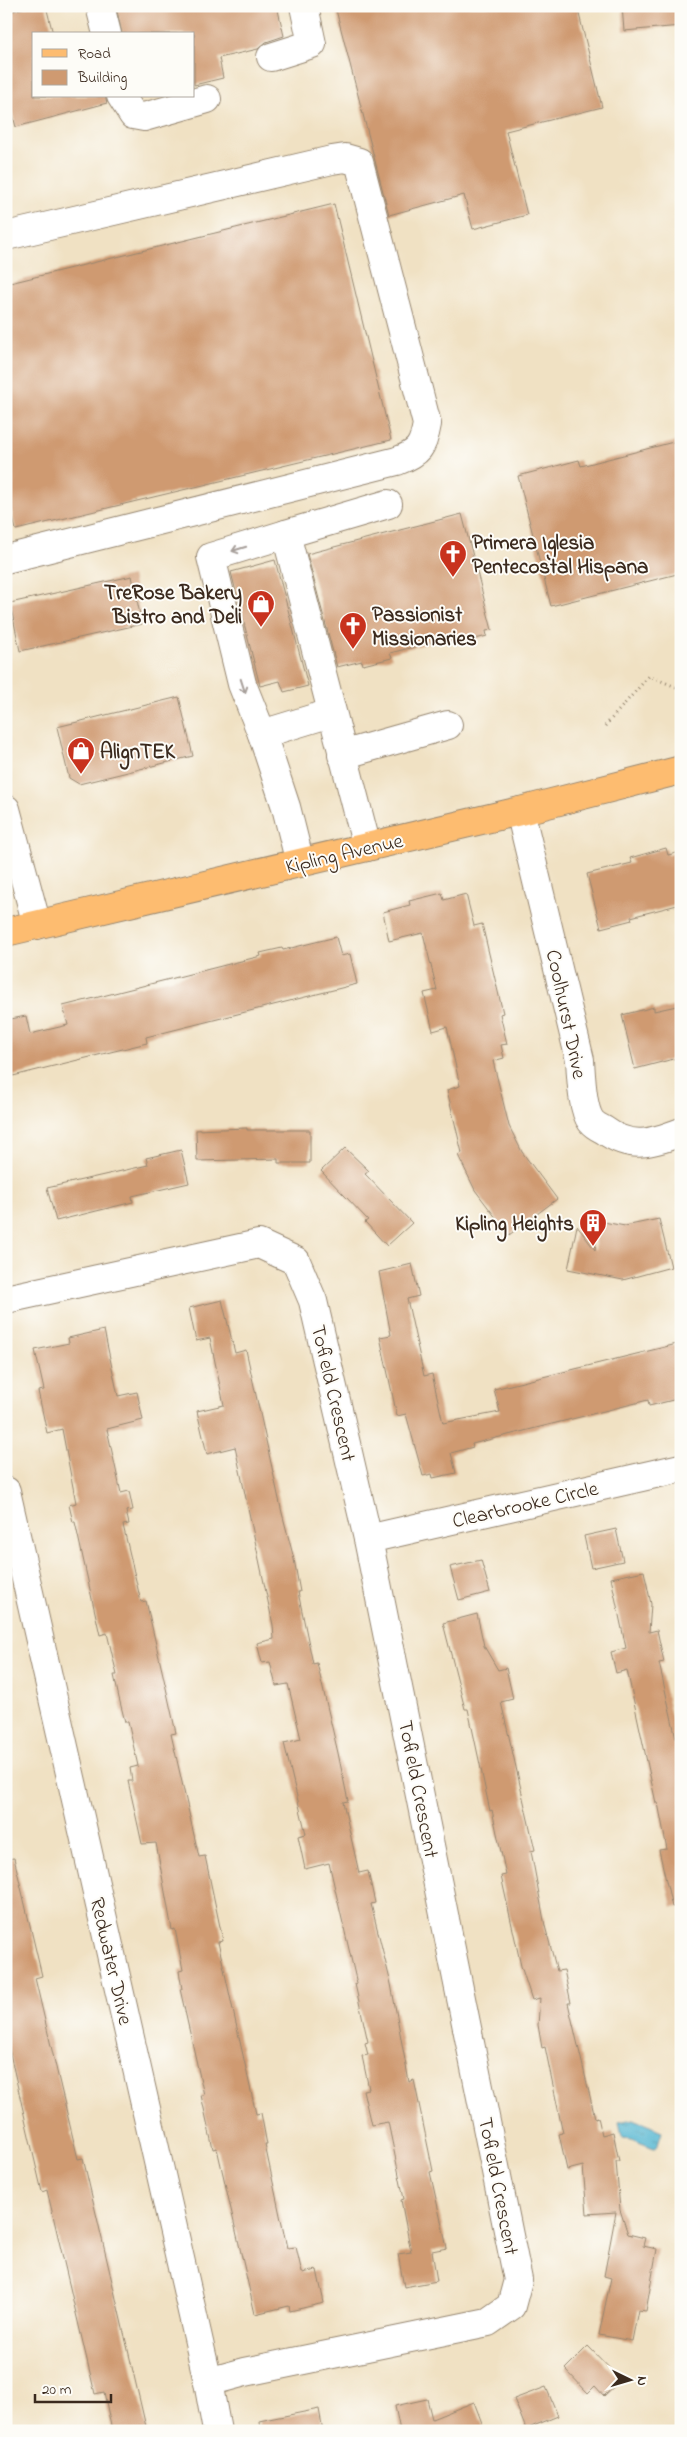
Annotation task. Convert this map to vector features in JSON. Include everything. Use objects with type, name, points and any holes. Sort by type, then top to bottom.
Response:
[{"type":"main road","name":"Kipling Avenue","points":[[6,932],[520,811],[681,770]]},
{"type":"street","points":[[100,6],[106,32]]},
{"type":"street","points":[[271,57],[312,44],[304,6]]},
{"type":"street","points":[[122,98],[133,115],[144,117],[207,99]]},
{"type":"street","points":[[6,236],[332,160],[345,158],[360,162],[427,424],[424,443],[413,455],[397,461],[6,559]]},
{"type":"street","points":[[300,863],[286,807],[262,734],[242,684],[211,557],[388,504]]},
{"type":"street","points":[[286,534],[367,847]]},
{"type":"street","points":[[262,734],[331,712]]},
{"type":"street","points":[[342,755],[448,725]]},
{"type":"street","points":[[6,809],[37,925]]},
{"type":"street","name":"Coolhurst Drive","points":[[520,811],[580,1060],[584,1100],[591,1121],[612,1136],[631,1143],[652,1143],[681,1132]]},
{"type":"street","name":"Tofield Crescent","points":[[6,1299],[259,1244],[296,1260],[313,1302],[368,1539],[518,2280],[510,2306],[488,2322],[208,2382]]},
{"type":"street","name":"Clearbrooke Circle","points":[[368,1539],[681,1468]]},
{"type":"street","name":"Redwater Drive","points":[[6,1491],[14,1571],[208,2382],[218,2431]]},
{"type":"path","points":[[509,570],[537,564]]},
{"type":"path","points":[[605,726],[649,676],[681,689]]},
{"type":"water","points":[[633,2119],[662,2131],[657,2147],[654,2148],[631,2139],[622,2138],[619,2122]]},
{"type":"building","points":[[30,6],[46,6],[52,32],[32,32],[32,98],[106,98],[107,103],[16,127],[6,90],[6,13]]},
{"type":"building","points":[[116,6],[277,6],[284,36],[266,42],[258,49],[219,58],[223,78],[195,85],[195,32],[122,32]]},
{"type":"building","points":[[335,6],[577,6],[602,107],[506,131],[527,215],[473,229],[464,195],[389,215]]},
{"type":"building","points":[[622,6],[681,6],[681,26],[624,31]]},
{"type":"building","points":[[334,204],[391,440],[16,530],[6,490],[6,284]]},
{"type":"building","points":[[681,440],[681,573],[551,606],[518,476],[579,460],[581,466]]},
{"type":"building","points":[[462,514],[492,630],[486,631],[487,636],[456,644],[455,639],[445,642],[445,639],[390,653],[392,658],[363,665],[362,661],[337,667],[307,554]]},
{"type":"building","name":"TreRose Bakery Bistro and Deli","points":[[275,560],[308,686],[284,692],[280,681],[260,686],[231,572]]},
{"type":"building","points":[[132,576],[142,624],[20,651],[10,603]]},
{"type":"building","points":[[179,697],[193,756],[79,784],[69,778],[57,727]]},
{"type":"building","points":[[666,848],[668,855],[681,852],[681,904],[631,917],[632,920],[601,928],[587,874],[632,863],[630,858]]},
{"type":"building","points":[[442,893],[444,900],[466,894],[474,926],[482,924],[503,1013],[500,1014],[507,1044],[501,1045],[504,1058],[493,1061],[509,1126],[522,1152],[557,1199],[509,1235],[475,1190],[458,1155],[462,1153],[447,1090],[460,1086],[447,1027],[433,1031],[424,993],[437,990],[423,933],[389,941],[383,912],[410,905],[409,901]]},
{"type":"building","points":[[336,937],[341,956],[350,954],[357,984],[146,1037],[147,1043],[13,1076],[6,1048],[6,1020],[26,1016],[30,1034],[68,1025],[63,1006],[261,956],[260,953],[282,948],[283,950]]},
{"type":"building","points":[[681,1005],[681,1057],[635,1069],[622,1015],[654,1007],[654,1011]]},
{"type":"building","points":[[247,1128],[247,1130],[310,1130],[310,1163],[278,1163],[278,1159],[197,1161],[196,1130]]},
{"type":"building","points":[[345,1148],[369,1171],[365,1174],[412,1223],[387,1246],[365,1222],[368,1220],[321,1171]]},
{"type":"building","points":[[181,1150],[189,1183],[132,1196],[133,1202],[56,1221],[47,1188],[148,1165],[146,1158]]},
{"type":"building","points":[[659,1219],[671,1267],[623,1280],[568,1269],[577,1226],[595,1250],[598,1221],[625,1226]]},
{"type":"building","points":[[412,1264],[419,1296],[407,1299],[424,1376],[432,1374],[443,1423],[500,1412],[494,1389],[681,1343],[681,1398],[649,1406],[648,1400],[472,1444],[473,1447],[451,1453],[456,1473],[433,1478],[432,1474],[423,1476],[406,1414],[397,1416],[380,1337],[391,1335],[379,1272]]},
{"type":"building","points":[[222,1300],[235,1353],[246,1350],[294,1559],[300,1592],[298,1592],[313,1664],[317,1663],[338,1753],[348,1801],[343,1802],[359,1873],[368,1871],[375,1903],[371,1904],[391,1984],[409,2082],[414,2080],[433,2171],[430,2172],[447,2248],[432,2251],[437,2281],[404,2287],[398,2254],[411,2252],[401,2200],[404,2199],[388,2122],[371,2125],[363,2090],[369,2089],[362,2056],[368,2055],[365,2043],[368,2042],[355,1984],[357,1984],[329,1863],[305,1869],[298,1836],[306,1834],[284,1743],[301,1739],[288,1684],[276,1686],[270,1662],[262,1663],[257,1643],[274,1639],[273,1625],[235,1447],[207,1454],[197,1411],[224,1405],[210,1338],[196,1341],[189,1308]]},
{"type":"building","points":[[104,1330],[118,1396],[137,1392],[143,1420],[107,1429],[121,1493],[129,1491],[133,1510],[126,1511],[129,1524],[123,1525],[141,1602],[146,1601],[166,1688],[176,1733],[171,1734],[199,1857],[205,1856],[223,1941],[218,1942],[256,2114],[261,2113],[267,2145],[265,2145],[287,2248],[296,2247],[302,2273],[317,2270],[324,2303],[290,2311],[289,2306],[255,2314],[217,2148],[213,2149],[201,2095],[204,2095],[180,1989],[182,1989],[179,1971],[183,1970],[175,1929],[172,1930],[156,1843],[142,1844],[128,1781],[132,1781],[130,1768],[138,1766],[128,1722],[125,1722],[119,1698],[114,1675],[117,1675],[107,1633],[100,1635],[75,1522],[73,1522],[69,1505],[76,1503],[62,1429],[47,1433],[38,1391],[44,1390],[35,1350],[69,1343],[68,1338]]},
{"type":"building","points":[[616,1529],[623,1561],[591,1568],[584,1536]]},
{"type":"building","points":[[481,1560],[490,1592],[459,1600],[450,1567]]},
{"type":"building","points":[[644,1571],[651,1604],[649,1632],[657,1630],[664,1662],[659,1663],[681,1760],[681,1906],[672,1907],[659,1850],[667,1849],[627,1670],[616,1673],[611,1652],[626,1648],[611,1578]]},
{"type":"building","points":[[477,1614],[484,1646],[498,1670],[506,1668],[513,1699],[501,1702],[535,1850],[531,1851],[545,1926],[557,1971],[564,1970],[571,2003],[568,2003],[595,2118],[598,2117],[602,2135],[613,2132],[619,2161],[616,2161],[620,2210],[628,2234],[645,2238],[643,2246],[657,2249],[646,2311],[638,2310],[632,2341],[599,2335],[611,2278],[604,2276],[616,2212],[587,2214],[583,2166],[567,2170],[559,2134],[563,2133],[545,2047],[542,2048],[538,2025],[540,1998],[532,2000],[521,1966],[501,1876],[506,1875],[492,1810],[490,1811],[468,1709],[465,1709],[443,1623]]},
{"type":"building","points":[[14,1858],[42,1976],[35,1978],[78,2159],[83,2158],[147,2431],[112,2431],[104,2392],[95,2394],[47,2190],[42,2192],[6,2036],[6,1859]]},
{"type":"building","points":[[588,2346],[621,2380],[604,2396],[595,2386],[588,2393],[565,2369]]},
{"type":"building","points":[[546,2387],[558,2416],[526,2429],[514,2399]]},
{"type":"building","points":[[427,2399],[432,2419],[474,2402],[485,2431],[400,2431],[395,2406]]},
{"type":"building","points":[[319,2409],[323,2431],[260,2431],[259,2421]]},
{"type":"place","name":"Primera Iglesia Pentecostal Hispana","points":[[453,578]]},
{"type":"place","name":"TreRose Bakery Bistro and Deli","points":[[261,628]]},
{"type":"place","name":"Passionist Missionaries","points":[[353,650]]},
{"type":"place","name":"AlignTEK","points":[[81,775]]},
{"type":"place","name":"Kipling Heights","points":[[593,1247]]}]
